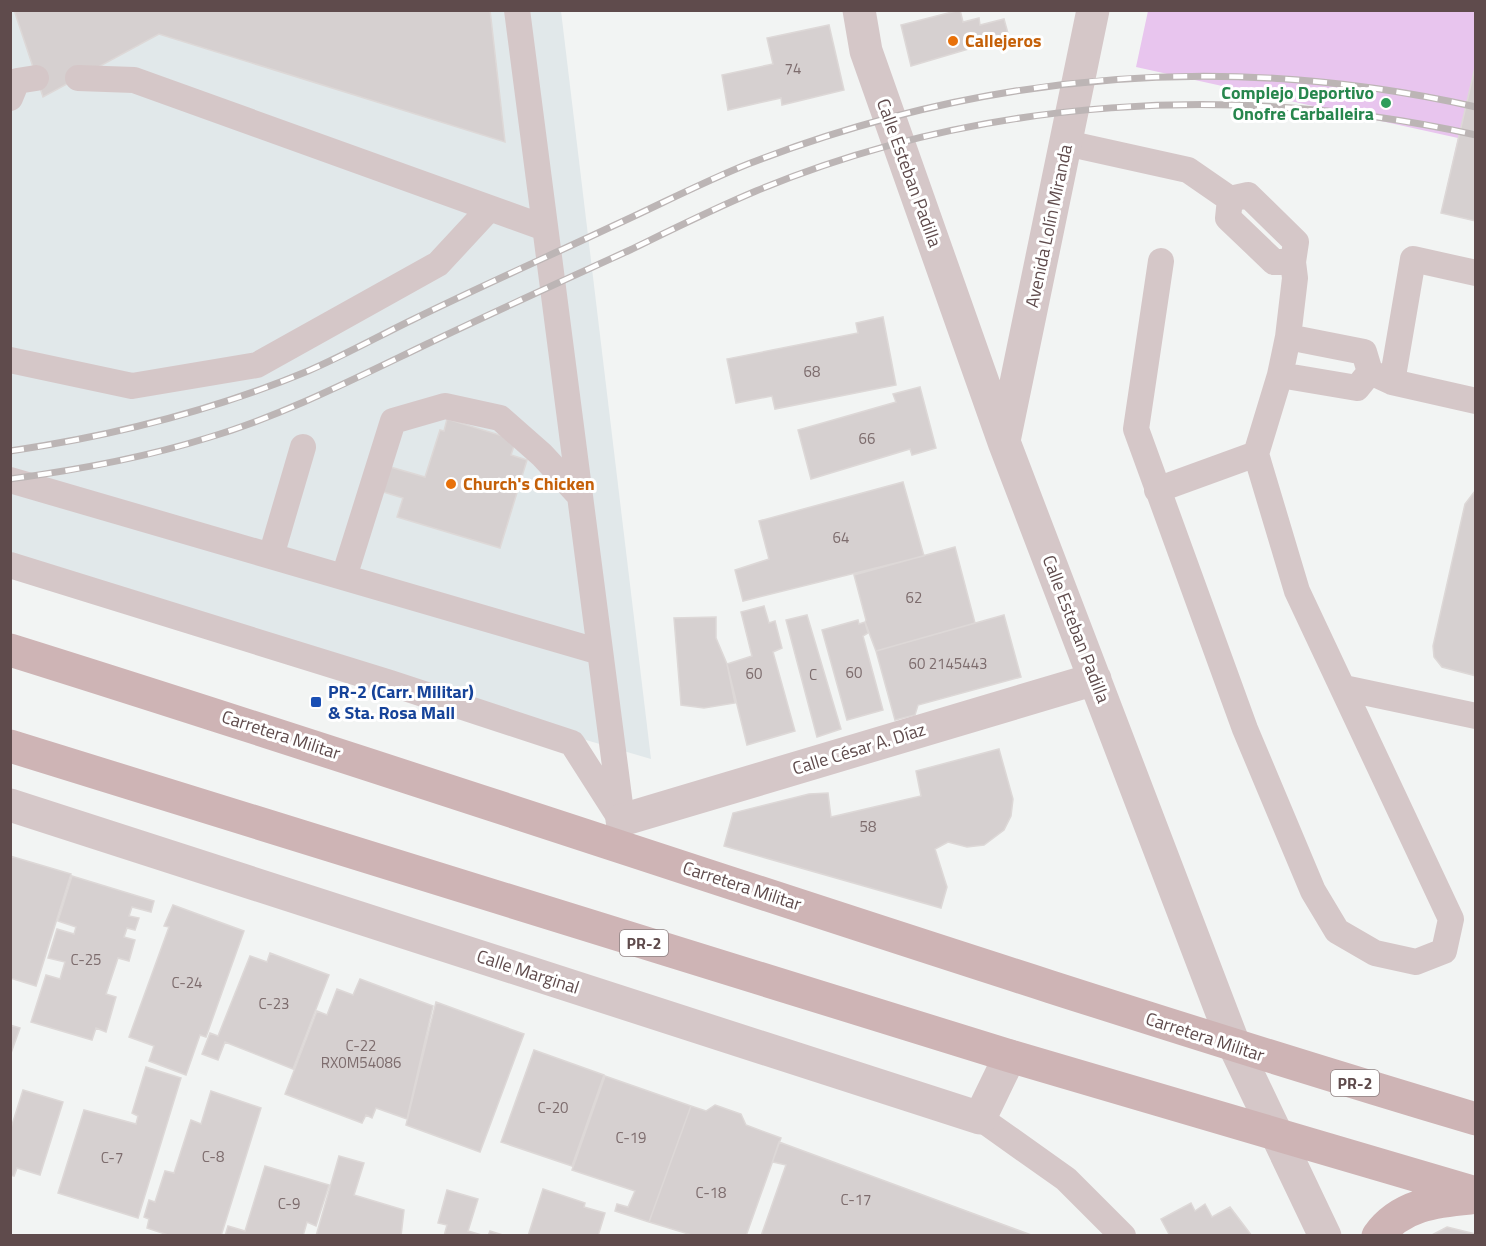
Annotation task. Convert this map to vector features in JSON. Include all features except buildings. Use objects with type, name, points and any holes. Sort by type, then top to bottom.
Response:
[{"type":"main road","name":"Carretera Militar","points":[[10,650],[317,746],[618,832],[1234,1047],[1476,1119]]},
{"type":"main road","name":"PR-2","points":[[10,746],[1010,1056],[1476,1195]]},
{"type":"main road","points":[[1378,1236],[1385,1226],[1424,1203],[1476,1195]]},
{"type":"street","name":"Calle Esteban Padilla","points":[[859,10],[866,51],[1004,442],[1234,1047],[1325,1236]]},
{"type":"street","name":"Avenida Lolín Miranda","points":[[1004,442],[1093,10]]},
{"type":"street","name":"Calle César A. Díaz","points":[[618,832],[1095,679]]},
{"type":"street","name":"Calle Marginal","points":[[10,805],[980,1118]]},
{"type":"street","points":[[980,1118],[1010,1056]]},
{"type":"lane","points":[[517,10],[600,652],[618,832]]},
{"type":"lane","points":[[10,98],[17,81],[36,78]]},
{"type":"lane","points":[[78,78],[134,80],[545,228]]},
{"type":"lane","points":[[1066,142],[1188,170],[1230,199],[1228,218],[1274,262],[1293,261],[1295,278],[1288,337],[1280,375],[1256,454],[1297,591],[1451,919],[1444,951],[1416,962],[1375,953],[1337,931],[1313,891],[1245,729],[1157,490],[1136,429],[1161,261]]},
{"type":"lane","points":[[10,360],[132,386],[257,365],[438,264],[489,209]]},
{"type":"lane","points":[[1381,377],[1413,259],[1476,273]]},
{"type":"lane","points":[[1288,337],[1364,352],[1381,377]]},
{"type":"lane","points":[[1280,375],[1357,388],[1381,377],[1476,401]]},
{"type":"lane","points":[[344,577],[393,421],[445,406],[500,418],[542,455],[578,494]]},
{"type":"lane","points":[[271,556],[303,447]]},
{"type":"lane","points":[[1157,490],[1256,454]]},
{"type":"lane","points":[[10,480],[600,652]]},
{"type":"lane","points":[[10,564],[390,683],[572,743],[618,832]]},
{"type":"lane","points":[[1344,688],[1476,716]]},
{"type":"lane","points":[[980,1118],[1066,1179],[1123,1236]]},
{"type":"shaded area","points":[[10,11],[561,11],[651,759],[11,572]]},
{"type":"shaded area","name":"Complejo Deportivo Onofre Carballeira","points":[[1148,11],[1475,11],[1475,221],[1441,213],[1458,138],[1136,67]]},
{"type":"railway","points":[[10,451],[124,430],[199,410],[272,385],[321,365],[462,296],[731,171],[837,133],[927,108],[1017,91],[1108,80],[1199,76],[1291,79],[1383,90],[1476,107]]},
{"type":"railway","points":[[10,479],[159,452],[264,419],[346,383],[756,191],[842,159],[931,135],[1020,118],[1111,108],[1203,105],[1294,108],[1385,118],[1476,135]]},
{"type":"place","name":"Callejeros","points":[[953,41]]},
{"type":"place","name":"Complejo Deportivo Onofre Carballeira","points":[[1386,103]]},
{"type":"place","name":"Church's Chicken","points":[[451,484]]},
{"type":"place","name":"PR-2 (Carr. Militar) & Sta. Rosa Mall","points":[[316,702]]}]
